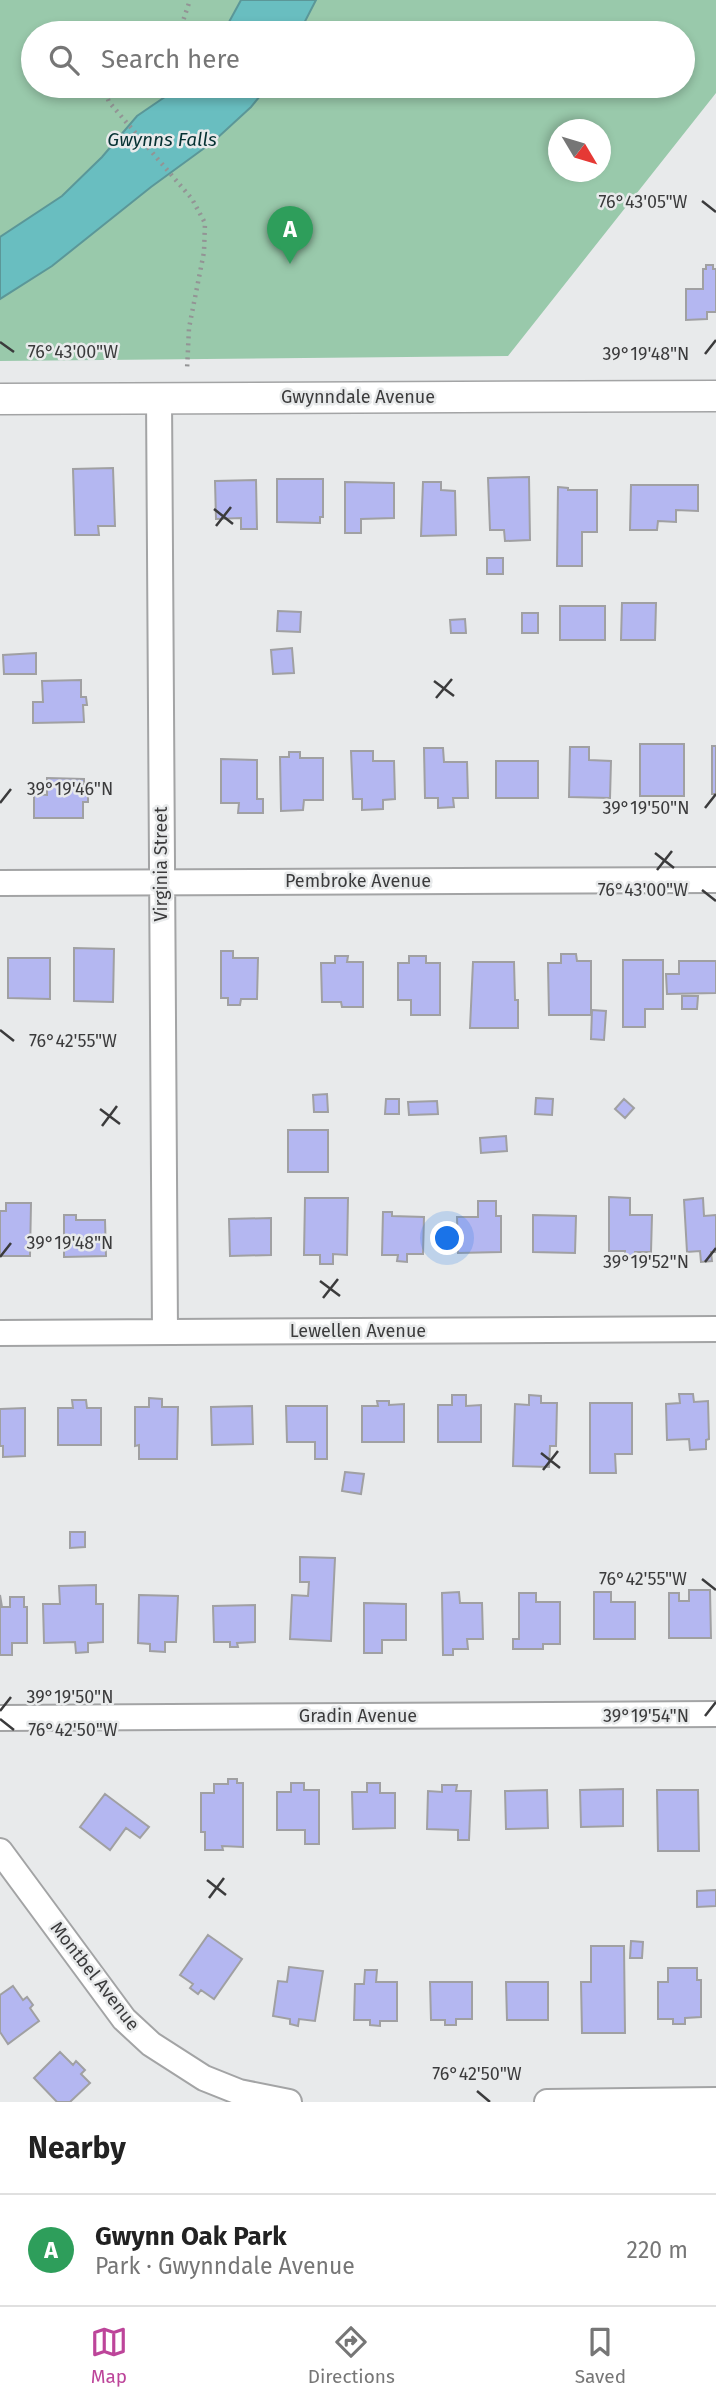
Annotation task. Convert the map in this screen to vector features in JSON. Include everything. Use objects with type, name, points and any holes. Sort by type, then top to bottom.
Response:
[{"type":"street","name":"Gwynndale Avenue","points":[[0,399],[716,396]]},
{"type":"street","name":"Virginia Street","points":[[165,1332],[162,882],[172,397]]},
{"type":"street","name":"Pembroke Avenue","points":[[0,883],[716,880]]},
{"type":"street","name":"Lewellen Avenue","points":[[0,1333],[716,1329]]},
{"type":"street","name":"Gradin Avenue","points":[[0,1718],[716,1714]]},
{"type":"street","name":"Montbel Avenue","points":[[0,1851],[124,2019],[151,2044],[216,2083],[239,2092],[289,2102]]},
{"type":"street","points":[[547,2102],[716,2100]]},
{"type":"path","points":[[182,21],[190,0]]},
{"type":"path","points":[[108,98],[192,199],[205,223],[204,253],[190,328],[172,397]]},
{"type":"green space","points":[[0,0],[716,0],[716,93],[508,356],[0,361]]},
{"type":"water","points":[[241,0],[316,0],[305,21],[230,21]]},
{"type":"water","name":"Gwynns Falls","points":[[163,98],[258,98],[214,141],[52,266],[0,299],[0,237],[62,196],[102,157],[137,116]]},
{"type":"building","points":[[706,265],[713,265],[713,269],[716,269],[716,312],[707,312],[707,319],[686,320],[686,289],[703,289],[703,269],[706,269]]},
{"type":"building","points":[[113,468],[115,526],[98,526],[99,535],[75,535],[73,469]]},
{"type":"building","points":[[529,477],[530,540],[505,541],[504,530],[490,530],[488,478]]},
{"type":"building","points":[[277,479],[323,479],[323,517],[320,517],[320,523],[277,522]]},
{"type":"building","points":[[256,480],[257,529],[241,529],[241,518],[216,519],[215,481]]},
{"type":"building","points":[[345,482],[394,483],[394,518],[361,519],[361,533],[345,533]]},
{"type":"building","points":[[423,482],[441,482],[441,490],[455,491],[456,535],[421,536]]},
{"type":"building","points":[[631,485],[698,485],[698,511],[676,510],[676,522],[658,521],[657,530],[630,530]]},
{"type":"building","points":[[558,487],[568,490],[597,490],[597,532],[582,532],[582,566],[557,566]]},
{"type":"building","points":[[487,558],[503,558],[503,574],[487,574]]},
{"type":"building","points":[[622,603],[656,603],[655,640],[621,640]]},
{"type":"building","points":[[560,606],[605,606],[605,640],[560,640]]},
{"type":"building","points":[[278,611],[301,612],[300,632],[277,631]]},
{"type":"building","points":[[522,613],[538,613],[538,633],[522,633]]},
{"type":"building","points":[[465,619],[466,633],[451,633],[450,620]]},
{"type":"building","points":[[292,648],[294,673],[273,674],[271,650]]},
{"type":"building","points":[[36,653],[36,674],[4,674],[3,655]]},
{"type":"building","points":[[81,680],[81,697],[86,697],[87,705],[83,705],[84,722],[33,723],[33,702],[43,702],[42,681]]},
{"type":"building","points":[[640,744],[684,744],[684,796],[640,796]]},
{"type":"building","points":[[712,746],[716,746],[716,794],[712,794]]},
{"type":"building","points":[[570,747],[589,747],[589,760],[611,761],[610,798],[569,797]]},
{"type":"building","points":[[424,748],[443,748],[444,762],[467,762],[468,798],[453,798],[454,807],[438,808],[438,798],[425,798]]},
{"type":"building","points":[[351,751],[373,751],[373,761],[394,761],[395,799],[383,800],[383,809],[362,810],[362,799],[353,799]]},
{"type":"building","points":[[289,752],[300,752],[300,758],[323,758],[323,800],[304,800],[303,810],[281,811],[280,757],[289,757]]},
{"type":"building","points":[[221,759],[257,760],[257,799],[263,799],[263,813],[238,813],[239,803],[221,803]]},
{"type":"building","points":[[496,761],[538,761],[538,798],[496,798]]},
{"type":"building","points":[[47,778],[84,779],[84,794],[88,794],[88,802],[83,802],[83,818],[34,818],[34,794],[47,795]]},
{"type":"building","points":[[74,948],[114,949],[113,1002],[74,1001]]},
{"type":"building","points":[[221,951],[233,951],[233,958],[258,958],[257,999],[241,999],[240,1005],[228,1005],[228,998],[221,998]]},
{"type":"building","points":[[561,954],[576,954],[577,961],[591,961],[591,1015],[549,1015],[548,963],[561,963]]},
{"type":"building","points":[[335,956],[348,956],[347,962],[363,962],[363,1007],[342,1007],[341,1002],[322,1002],[321,963],[335,963]]},
{"type":"building","points":[[409,956],[426,956],[426,963],[440,963],[440,1015],[411,1015],[411,1000],[398,1000],[398,963],[409,963]]},
{"type":"building","points":[[8,958],[50,958],[50,999],[8,998]]},
{"type":"building","points":[[623,960],[663,960],[663,1009],[645,1009],[645,1027],[623,1027]]},
{"type":"building","points":[[679,961],[716,961],[716,993],[667,994],[666,974],[679,974]]},
{"type":"building","points":[[473,962],[514,962],[518,1028],[470,1028]]},
{"type":"building","points":[[682,996],[698,996],[697,1009],[682,1009]]},
{"type":"building","points":[[592,1010],[606,1011],[604,1040],[591,1039]]},
{"type":"building","points":[[327,1094],[328,1112],[314,1112],[313,1095]]},
{"type":"building","points":[[536,1098],[553,1099],[552,1115],[535,1114]]},
{"type":"building","points":[[386,1099],[399,1099],[399,1114],[385,1114]]},
{"type":"building","points":[[624,1099],[634,1108],[625,1118],[615,1109]]},
{"type":"building","points":[[437,1101],[438,1114],[409,1115],[408,1102]]},
{"type":"building","points":[[288,1130],[328,1130],[328,1172],[288,1172]]},
{"type":"building","points":[[506,1136],[507,1151],[481,1153],[480,1138]]},
{"type":"building","points":[[609,1197],[630,1198],[630,1215],[652,1215],[651,1252],[635,1252],[634,1259],[625,1258],[625,1251],[609,1251]]},
{"type":"building","points":[[305,1198],[348,1198],[347,1255],[333,1254],[333,1264],[320,1264],[320,1255],[304,1255]]},
{"type":"building","points":[[703,1198],[704,1216],[716,1215],[716,1252],[711,1252],[712,1261],[701,1262],[700,1251],[687,1252],[684,1200]]},
{"type":"building","points":[[478,1201],[496,1201],[496,1216],[501,1216],[501,1252],[458,1253],[457,1217],[478,1217]]},
{"type":"building","points":[[6,1203],[31,1203],[30,1256],[0,1256],[0,1211],[6,1211]]},
{"type":"building","points":[[383,1212],[392,1212],[392,1216],[424,1217],[423,1254],[407,1254],[407,1262],[397,1261],[398,1255],[382,1255]]},
{"type":"building","points":[[64,1215],[76,1215],[76,1220],[105,1220],[106,1256],[64,1257]]},
{"type":"building","points":[[533,1215],[576,1216],[575,1253],[533,1252]]},
{"type":"building","points":[[271,1218],[271,1255],[230,1256],[229,1219]]},
{"type":"building","points":[[679,1394],[693,1394],[694,1402],[708,1401],[709,1439],[706,1440],[706,1449],[690,1450],[689,1439],[667,1440],[666,1404],[680,1403]]},
{"type":"building","points":[[452,1395],[466,1395],[466,1406],[481,1405],[481,1442],[438,1442],[438,1405],[452,1405]]},
{"type":"building","points":[[529,1395],[541,1396],[541,1403],[557,1403],[556,1446],[550,1446],[549,1467],[513,1466],[515,1404],[529,1405]]},
{"type":"building","points":[[149,1398],[162,1399],[162,1407],[178,1407],[177,1459],[139,1459],[139,1445],[135,1446],[135,1407],[149,1407]]},
{"type":"building","points":[[72,1400],[86,1400],[87,1408],[101,1408],[101,1445],[58,1445],[58,1408],[73,1408]]},
{"type":"building","points":[[377,1401],[389,1401],[389,1405],[404,1404],[404,1442],[362,1442],[362,1406],[378,1406]]},
{"type":"building","points":[[590,1403],[632,1403],[632,1454],[615,1454],[616,1473],[590,1473]]},
{"type":"building","points":[[252,1406],[253,1444],[212,1445],[211,1407]]},
{"type":"building","points":[[286,1406],[327,1406],[327,1459],[315,1459],[315,1442],[287,1442]]},
{"type":"building","points":[[25,1408],[25,1456],[3,1457],[3,1446],[0,1446],[0,1409]]},
{"type":"building","points":[[345,1472],[364,1474],[361,1494],[342,1491]]},
{"type":"building","points":[[70,1532],[85,1532],[85,1547],[70,1548]]},
{"type":"building","points":[[300,1557],[335,1558],[331,1641],[290,1639],[292,1595],[308,1596],[309,1582],[300,1582]]},
{"type":"building","points":[[96,1585],[96,1604],[103,1604],[103,1642],[88,1643],[88,1652],[76,1653],[75,1642],[44,1643],[43,1604],[60,1604],[59,1586]]},
{"type":"building","points":[[689,1590],[710,1590],[711,1638],[669,1638],[669,1593],[679,1593],[679,1601],[689,1601]]},
{"type":"building","points":[[459,1592],[460,1603],[482,1603],[483,1639],[467,1639],[468,1649],[453,1649],[453,1655],[443,1655],[442,1593]]},
{"type":"building","points":[[594,1592],[611,1592],[611,1602],[635,1602],[635,1639],[594,1639]]},
{"type":"building","points":[[519,1593],[536,1593],[536,1602],[560,1602],[560,1644],[543,1644],[543,1649],[513,1649],[513,1639],[519,1639]]},
{"type":"building","points":[[0,1595],[2,1607],[10,1607],[10,1597],[24,1597],[24,1607],[27,1607],[27,1643],[12,1643],[12,1655],[0,1655]]},
{"type":"building","points":[[139,1595],[178,1596],[176,1642],[165,1642],[165,1652],[150,1651],[150,1644],[138,1643]]},
{"type":"building","points":[[364,1603],[406,1604],[406,1640],[382,1640],[382,1653],[364,1653]]},
{"type":"building","points":[[255,1605],[255,1642],[237,1643],[238,1647],[230,1647],[230,1642],[214,1642],[213,1606]]},
{"type":"building","points":[[228,1779],[237,1779],[237,1783],[243,1783],[243,1847],[222,1846],[223,1850],[205,1850],[205,1832],[201,1832],[201,1793],[214,1793],[214,1784],[228,1784]]},
{"type":"building","points":[[291,1783],[304,1783],[304,1790],[319,1790],[319,1844],[305,1844],[305,1830],[277,1830],[277,1792],[291,1792]]},
{"type":"building","points":[[367,1783],[380,1783],[380,1793],[395,1793],[395,1828],[353,1829],[352,1792],[367,1792]]},
{"type":"building","points":[[442,1785],[457,1785],[456,1791],[471,1791],[469,1840],[458,1840],[458,1830],[427,1829],[428,1791],[442,1792]]},
{"type":"building","points":[[623,1789],[623,1826],[581,1827],[580,1790]]},
{"type":"building","points":[[547,1790],[548,1828],[506,1829],[505,1791]]},
{"type":"building","points":[[657,1790],[698,1790],[699,1851],[658,1851]]},
{"type":"building","points":[[105,1794],[149,1827],[140,1838],[126,1828],[110,1850],[80,1827]]},
{"type":"building","points":[[716,1890],[716,1906],[697,1907],[697,1891]]},
{"type":"building","points":[[208,1935],[242,1959],[214,1999],[201,1990],[198,1994],[190,1988],[193,1984],[180,1975]]},
{"type":"building","points":[[631,1941],[643,1942],[642,1958],[630,1958]]},
{"type":"building","points":[[591,1946],[624,1946],[625,2033],[582,2033],[581,1982],[591,1982]]},
{"type":"building","points":[[289,1967],[323,1971],[315,2021],[299,2019],[298,2026],[290,2024],[290,2019],[273,2016],[278,1981],[287,1982]]},
{"type":"building","points":[[668,1968],[697,1968],[697,1980],[701,1980],[701,2017],[685,2018],[685,2024],[673,2024],[673,2019],[658,2019],[658,1982],[668,1982]]},
{"type":"building","points":[[365,1970],[377,1970],[376,1982],[397,1982],[397,2021],[380,2021],[380,2026],[370,2025],[370,2020],[354,2020],[355,1984],[364,1984]]},
{"type":"building","points":[[430,1982],[472,1982],[472,2019],[456,2019],[456,2025],[445,2025],[445,2020],[431,2020]]},
{"type":"building","points":[[506,1982],[548,1982],[548,2020],[507,2020]]},
{"type":"building","points":[[13,1986],[23,2000],[27,1997],[33,2005],[30,2008],[39,2021],[8,2044],[0,2032],[0,1995]]},
{"type":"building","points":[[60,2052],[73,2065],[76,2061],[85,2070],[81,2074],[90,2083],[70,2102],[57,2102],[34,2078]]},
{"type":"place","name":"Gwynn Oak Park","points":[[290,264]]}]
